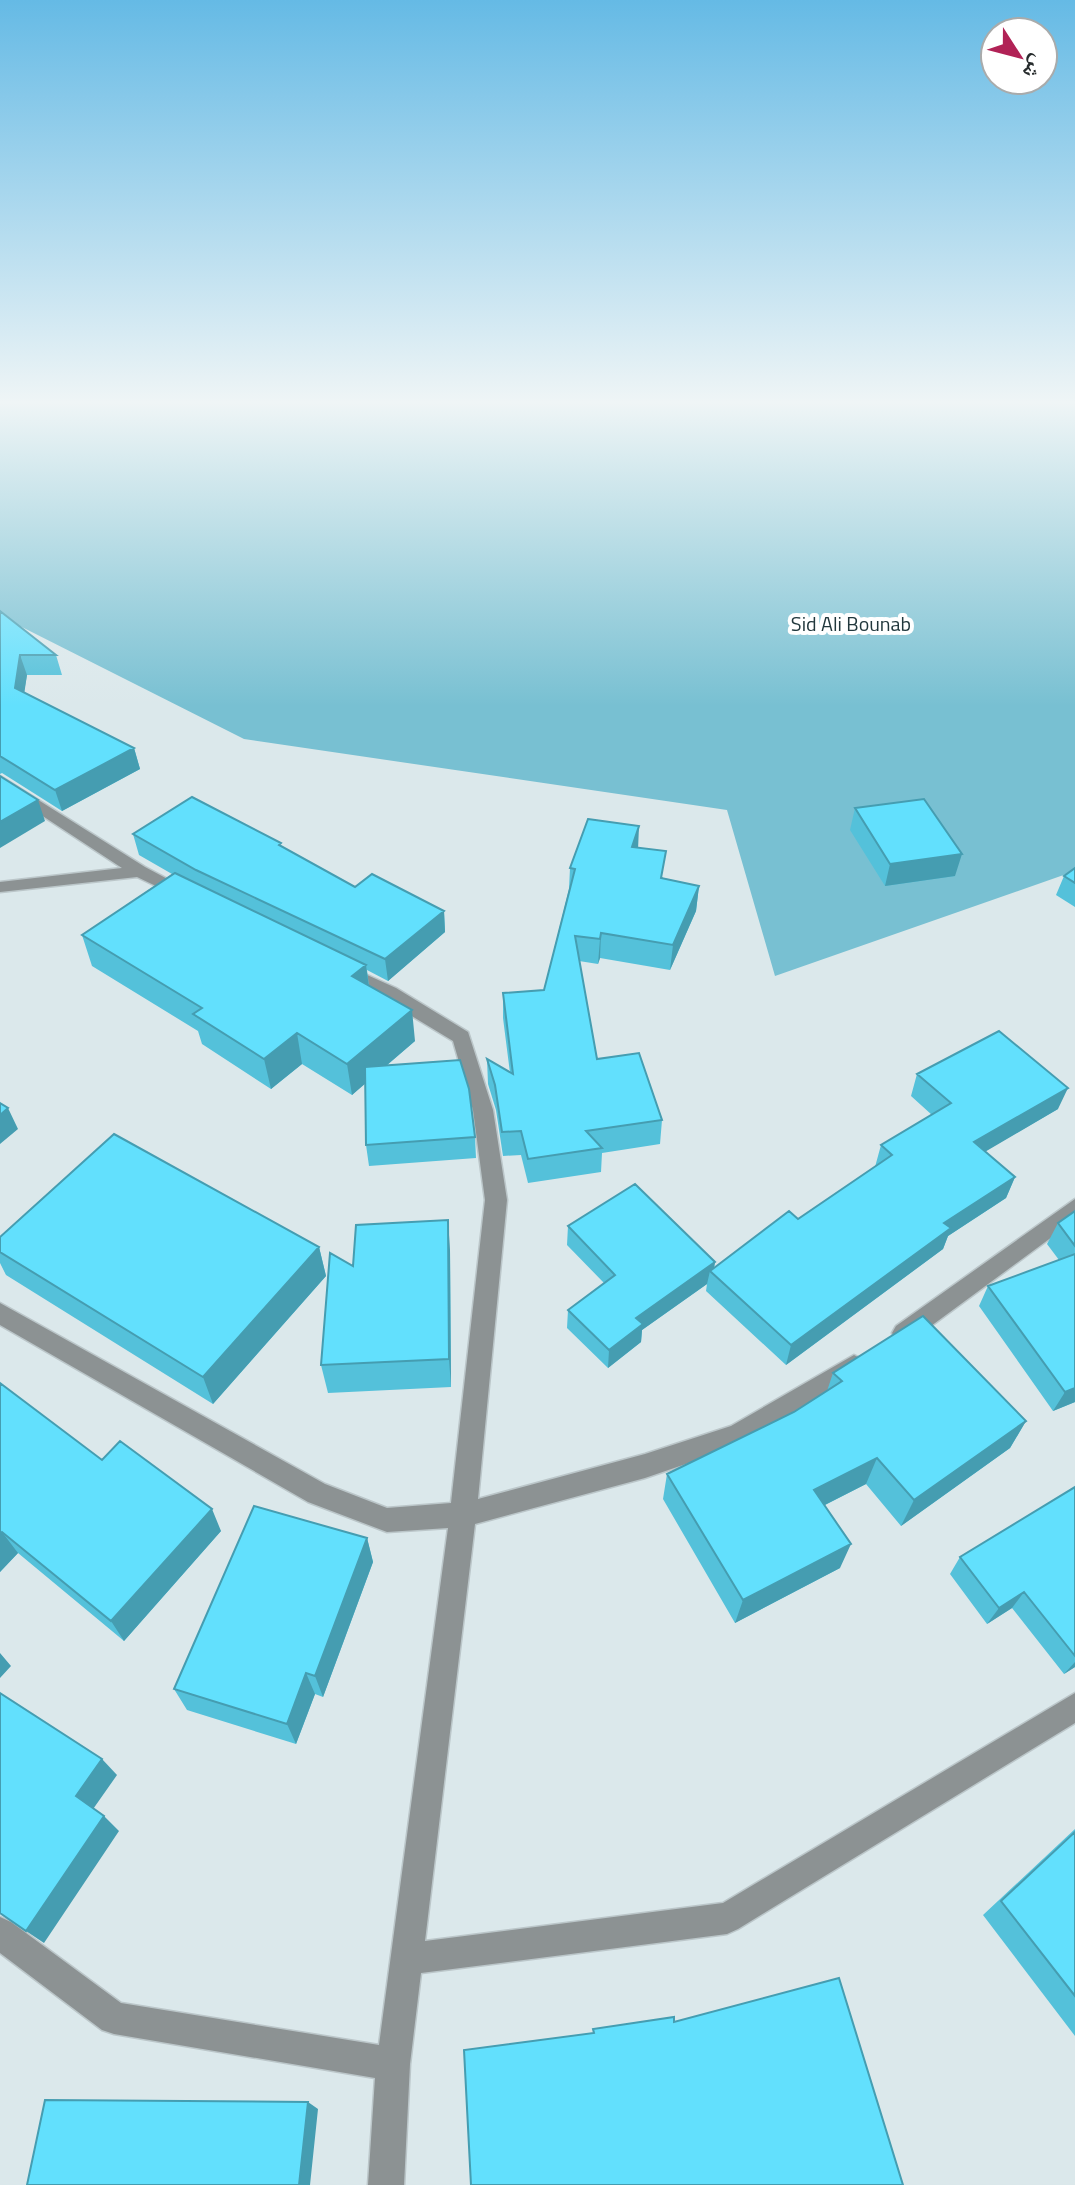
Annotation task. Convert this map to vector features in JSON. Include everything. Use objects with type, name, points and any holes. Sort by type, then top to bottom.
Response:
[{"type":"street","points":[[0,781],[139,871],[208,905]]},
{"type":"street","points":[[0,887],[139,871]]},
{"type":"street","points":[[320,959],[389,993],[461,1037],[483,1110],[496,1200],[463,1515],[393,2064],[386,2185]]},
{"type":"street","points":[[0,1313],[317,1493],[387,1520],[463,1515],[645,1466],[738,1435],[882,1349],[1075,1208]]},
{"type":"street","points":[[408,1959],[727,1918],[1075,1707]]},
{"type":"street","points":[[0,1933],[114,2018],[393,2064]]},
{"type":"green space","name":"Sid Ali Bounab","points":[[0,502],[1075,502],[1075,871],[775,976],[727,810],[244,739],[0,616]]},
{"type":"building","points":[[0,611],[56,655],[20,655],[15,688],[134,748],[55,790],[0,756]]},
{"type":"building","points":[[0,776],[38,800],[0,822]]},
{"type":"building","points":[[192,797],[281,843],[279,845],[355,887],[372,874],[444,911],[385,959],[196,870],[133,834]]},
{"type":"building","points":[[924,799],[962,854],[890,864],[855,808]]},
{"type":"building","points":[[588,819],[639,826],[632,847],[666,851],[661,878],[699,886],[673,945],[601,933],[600,939],[575,936],[597,1059],[639,1053],[662,1120],[586,1131],[602,1148],[528,1159],[521,1131],[502,1132],[495,1085],[487,1059],[513,1074],[503,993],[544,990],[575,869],[570,868]]},
{"type":"building","points":[[1075,868],[1075,883],[1064,876]]},
{"type":"building","points":[[175,873],[366,965],[352,976],[412,1010],[347,1064],[297,1033],[264,1059],[193,1014],[202,1008],[82,935]]},
{"type":"building","points":[[999,1031],[1068,1088],[974,1142],[1015,1177],[944,1223],[951,1228],[791,1345],[710,1271],[789,1211],[798,1219],[892,1155],[881,1145],[951,1103],[917,1074]]},
{"type":"building","points":[[460,1060],[469,1089],[475,1137],[366,1145],[365,1067]]},
{"type":"building","points":[[0,1103],[8,1108],[0,1115]]},
{"type":"building","points":[[114,1134],[319,1247],[203,1377],[0,1252],[0,1237]]},
{"type":"building","points":[[635,1184],[715,1262],[636,1318],[643,1324],[609,1350],[568,1310],[615,1275],[568,1226]]},
{"type":"building","points":[[1075,1211],[1075,1246],[1058,1223]]},
{"type":"building","points":[[448,1220],[449,1359],[321,1365],[330,1253],[353,1266],[356,1225]]},
{"type":"building","points":[[1075,1254],[1075,1388],[1065,1392],[988,1286]]},
{"type":"building","points":[[923,1316],[1026,1421],[914,1500],[877,1458],[814,1490],[851,1544],[743,1600],[667,1474],[794,1412],[842,1381],[833,1373]]},
{"type":"building","points":[[0,1383],[102,1460],[120,1441],[212,1509],[111,1621],[2,1532],[0,1534]]},
{"type":"building","points":[[1075,1487],[1075,1656],[1024,1592],[999,1608],[960,1557]]},
{"type":"building","points":[[254,1506],[367,1538],[315,1676],[306,1673],[287,1724],[174,1689]]},
{"type":"building","points":[[0,1693],[102,1759],[76,1796],[104,1816],[26,1931],[0,1913]]},
{"type":"building","points":[[1075,1832],[1075,1996],[1001,1901]]},
{"type":"building","points":[[839,1978],[903,2185],[471,2185],[464,2050],[594,2033],[593,2029],[674,2017],[674,2022]]},
{"type":"building","points":[[45,2100],[308,2102],[299,2185],[27,2185]]}]
